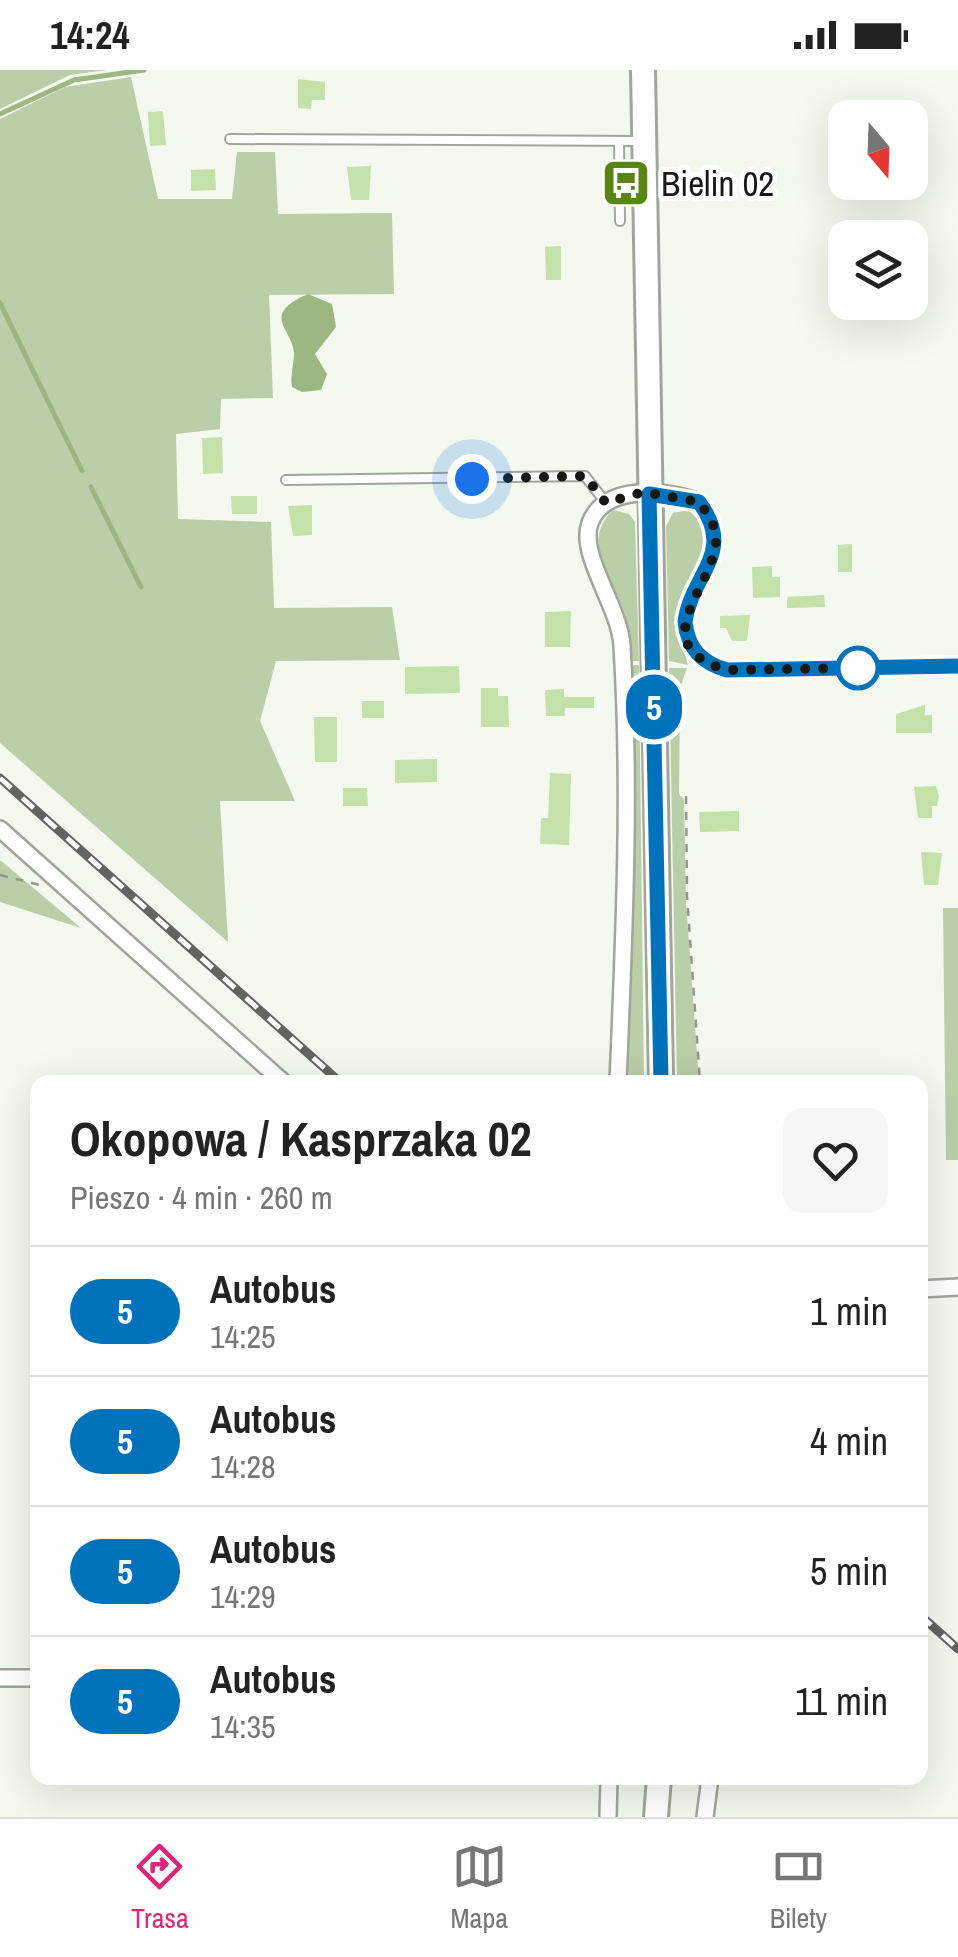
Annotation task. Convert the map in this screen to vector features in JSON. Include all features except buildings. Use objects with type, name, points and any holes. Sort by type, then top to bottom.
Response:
[{"type":"main road","points":[[643,70],[662,1075]]},
{"type":"main road","points":[[656,1817],[658,1785]]},
{"type":"street","points":[[618,1075],[626,822],[623,661],[616,609],[588,542],[588,526],[606,503],[649,494],[699,502],[711,518],[716,538],[712,559],[685,622],[694,651],[709,665],[727,670],[958,666]]},
{"type":"street","points":[[0,829],[275,1075]]},
{"type":"street","points":[[928,1288],[958,1287]]},
{"type":"street","points":[[0,1678],[30,1678]]},
{"type":"street","points":[[608,1817],[609,1785]]},
{"type":"street","points":[[706,1817],[709,1785]]},
{"type":"lane","points":[[230,139],[644,142]]},
{"type":"lane","points":[[618,141],[620,220]]},
{"type":"lane","points":[[286,480],[585,476],[606,503]]},
{"type":"path","points":[[686,796],[687,896],[700,1075]]},
{"type":"path","points":[[0,875],[71,893]]},
{"type":"shaded area","points":[[0,70],[107,70],[70,75],[0,109]]},
{"type":"shaded area","points":[[131,77],[158,199],[232,199],[237,152],[275,152],[278,214],[392,213],[394,294],[269,295],[273,398],[221,399],[220,429],[176,434],[178,519],[271,522],[274,608],[392,607],[400,660],[276,661],[260,721],[295,801],[220,801],[228,942],[0,743],[0,119],[65,87]]},
{"type":"shaded area","points":[[308,294],[332,304],[336,327],[315,354],[327,374],[321,390],[302,392],[292,387],[294,353],[282,316],[293,302]]},
{"type":"shaded area","points":[[613,510],[629,514],[635,522],[639,661],[631,661],[627,621],[599,551],[603,523]]},
{"type":"shaded area","points":[[688,510],[704,535],[703,548],[676,619],[688,665],[669,661],[666,526],[673,513]]},
{"type":"shaded area","points":[[630,665],[639,665],[644,1075],[625,1075],[633,771]]},
{"type":"shaded area","points":[[669,668],[687,668],[680,688],[679,794],[684,799],[686,902],[698,1075],[677,1075]]},
{"type":"shaded area","points":[[0,860],[81,928],[0,902]]},
{"type":"shaded area","points":[[943,908],[958,908],[958,1160],[946,1160]]},
{"type":"waterway","points":[[0,114],[74,80],[144,70]]},
{"type":"waterway","points":[[0,303],[82,471]]},
{"type":"waterway","points":[[91,487],[141,587]]},
{"type":"railway","points":[[0,778],[332,1075]]},
{"type":"railway","points":[[928,1622],[958,1649]]},
{"type":"bus line","name":"5","points":[[661,1075],[649,494],[683,496],[699,502],[711,518],[716,538],[712,559],[686,612],[685,622],[686,636],[694,651],[709,665],[727,670],[958,666]]},
{"type":"place","name":"Bielin 02","points":[[626,183]]},
{"type":"route","points":[[472,479],[585,476],[606,503],[643,492],[683,496],[699,502],[711,518],[716,538],[712,559],[686,612],[686,636],[694,651],[709,665],[727,670],[858,668]]}]
